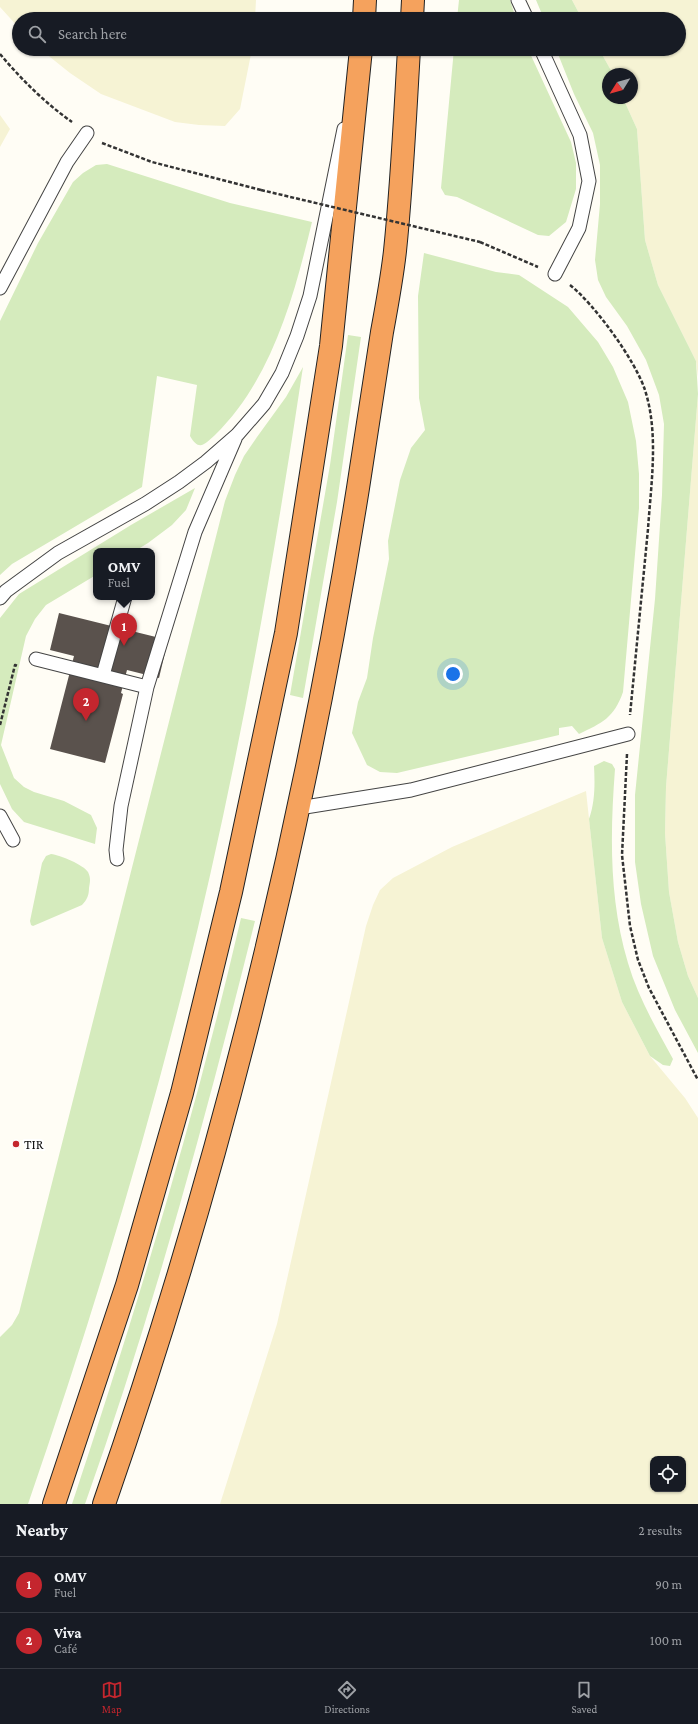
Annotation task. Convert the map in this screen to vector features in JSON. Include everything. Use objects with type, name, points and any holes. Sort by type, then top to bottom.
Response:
[{"type":"highway","points":[[364,12],[365,0]]},
{"type":"highway","points":[[412,12],[413,0]]},
{"type":"highway","points":[[54,1504],[127,1285],[182,1093],[231,892],[285,640],[331,346],[360,56]]},
{"type":"highway","points":[[104,1504],[133,1421],[178,1277],[254,1003],[299,808],[328,664],[348,549],[395,254],[409,56]]},
{"type":"lane","points":[[518,0],[524,12]]},
{"type":"lane","points":[[0,598],[6,591],[58,553],[145,504],[179,482],[206,462],[237,435],[264,404],[282,373],[297,336],[310,296],[360,56]]},
{"type":"lane","points":[[544,56],[580,135],[589,181],[580,228],[555,274]]},
{"type":"lane","points":[[0,288],[67,162],[87,133]]},
{"type":"lane","points":[[117,859],[116,850],[121,806],[147,687],[195,532],[237,435]]},
{"type":"lane","points":[[103,675],[124,600]]},
{"type":"lane","points":[[36,659],[147,687]]},
{"type":"lane","points":[[299,808],[411,790],[628,734]]},
{"type":"lane","points":[[0,816],[13,840]]},
{"type":"path","points":[[0,54],[9,65],[54,109],[103,144],[152,162],[261,190],[480,242],[555,274],[572,286],[609,328],[645,389],[649,406],[652,441],[651,482],[628,734],[622,855],[630,926],[638,960],[649,988],[698,1080]]},
{"type":"path","points":[[0,725],[15,665],[21,667]]},
{"type":"shaded area","points":[[0,0],[256,0],[255,12],[12,12],[12,20],[0,7]]},
{"type":"shaded area","points":[[572,0],[698,0],[698,377],[696,361],[658,285],[645,240],[637,129],[626,104],[638,104],[638,68],[610,68],[603,56],[686,56],[686,12],[578,12]]},
{"type":"shaded area","points":[[49,56],[251,56],[240,109],[225,126],[175,122],[101,94],[70,73]]},
{"type":"shaded area","points":[[0,115],[10,129],[0,147]]},
{"type":"shaded area","points":[[698,394],[698,998],[688,976],[678,942],[669,892],[665,833],[666,787]]},
{"type":"shaded area","points":[[586,791],[602,938],[622,1002],[650,1056],[685,1098],[698,1118],[698,1504],[220,1504],[277,1324],[366,926],[380,890],[393,878],[452,847]]},
{"type":"green space","points":[[459,0],[510,0],[514,12],[458,12]]},
{"type":"green space","points":[[536,0],[572,0],[578,12],[541,12]]},
{"type":"green space","points":[[453,56],[531,56],[571,142],[576,163],[576,189],[566,222],[549,236],[538,235],[457,197],[445,195],[441,188]]},
{"type":"green space","points":[[559,56],[603,56],[610,68],[602,68],[602,104],[626,104],[637,129],[645,240],[658,285],[696,361],[698,394],[666,787],[665,833],[669,892],[678,942],[688,976],[698,998],[698,1053],[675,1010],[653,956],[641,904],[635,862],[635,795],[655,599],[662,495],[664,424],[659,395],[646,360],[627,326],[606,297],[598,280],[595,260],[600,204],[600,165],[593,133],[574,94]]},
{"type":"green space","points":[[107,164],[230,203],[312,222],[305,250],[288,307],[266,363],[252,388],[235,413],[215,435],[202,445],[196,444],[190,436],[197,385],[157,376],[142,487],[12,564],[0,575],[0,321],[38,243],[73,182],[83,173],[96,165]]},
{"type":"green space","points":[[424,253],[496,272],[519,275],[568,307],[598,342],[613,367],[628,402],[636,441],[639,474],[639,508],[623,692],[616,708],[611,714],[601,723],[579,734],[572,726],[559,728],[559,735],[397,773],[380,772],[367,765],[352,733],[358,702],[367,678],[373,638],[389,559],[388,541],[400,480],[411,448],[425,430],[419,398],[418,296]]},
{"type":"green space","points":[[348,335],[361,337],[337,502],[303,698],[290,695],[330,465]]},
{"type":"green space","points":[[303,367],[265,600],[236,754],[220,831],[167,1051],[112,1246],[28,1504],[0,1504],[0,1337],[12,1325],[19,1313],[225,501],[244,456],[286,397]]},
{"type":"green space","points":[[195,488],[186,510],[172,525],[140,548],[94,548]]},
{"type":"green space","points":[[93,548],[93,577],[46,605],[35,619],[26,636],[1,745],[14,778],[24,787],[34,792],[64,801],[91,815],[97,828],[95,844],[24,822],[12,809],[0,784],[0,618],[19,594]]},
{"type":"green space","points":[[604,761],[612,764],[615,769],[612,818],[612,867],[617,915],[622,939],[628,963],[637,988],[673,1059],[670,1066],[663,1065],[650,1056],[622,1002],[602,938],[589,819],[594,793],[594,766]]},
{"type":"green space","points":[[51,854],[60,856],[86,869],[90,878],[88,895],[82,905],[33,926],[31,925],[30,921],[42,863],[46,856]]},
{"type":"green space","points":[[241,918],[255,921],[198,1141],[156,1287],[110,1432],[85,1504],[72,1504],[119,1359],[163,1213],[204,1066]]},
{"type":"building","points":[[59,613],[168,640],[159,678],[127,670],[121,693],[123,694],[105,763],[50,749],[74,656],[50,650]]},
{"type":"place","name":"OMV","points":[[124,646]]},
{"type":"place","name":"Viva","points":[[86,721]]},
{"type":"place","name":"TIR","points":[[16,1144]]}]
